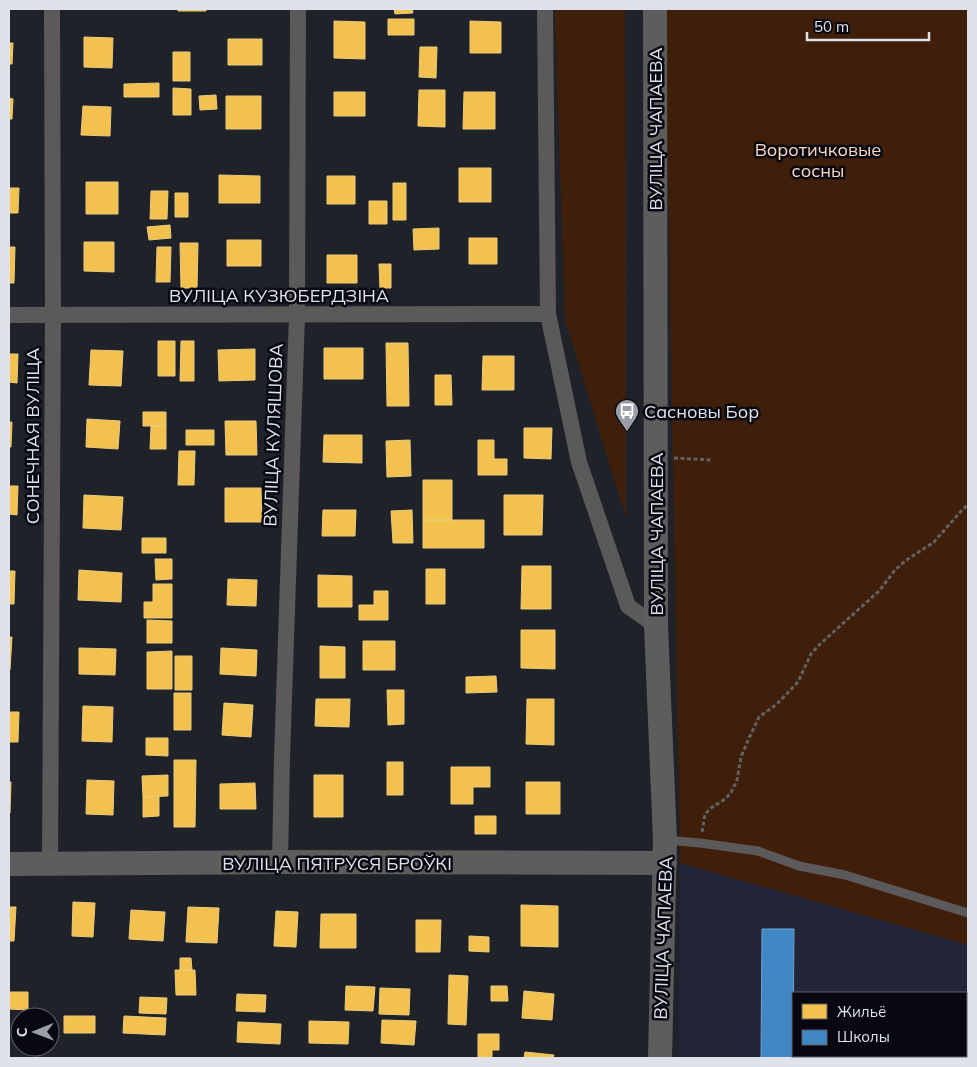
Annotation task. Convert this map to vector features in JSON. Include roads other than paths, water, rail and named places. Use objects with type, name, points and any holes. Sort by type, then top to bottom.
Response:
[{"type":"main road","name":"ВУЛІЦА ЧАПАЕВА","points":[[655,9],[656,626],[666,840],[660,1058]]},
{"type":"main road","name":"ВУЛІЦА ПЯТРУСЯ БРОЎКІ","points":[[9,864],[280,862],[665,863]]},
{"type":"street","name":"СОНЕЧНАЯ ВУЛІЦА","points":[[50,864],[53,315],[52,9]]},
{"type":"street","name":"ВУЛІЦА КУЛЯШОВА","points":[[280,862],[297,315],[298,9]]},
{"type":"street","points":[[545,9],[548,314],[579,462],[628,606],[656,626]]},
{"type":"street","name":"ВУЛІЦА КУЗЮБЕРДЗІНА","points":[[9,315],[548,314]]},
{"type":"lane","points":[[666,840],[758,851],[799,866],[846,876],[968,912]]},
{"type":"place","name":"Сасновы Бор","points":[[627,432]]},
{"type":"park label","name":"Воротичковые сосны","points":[[818,159]]}]
